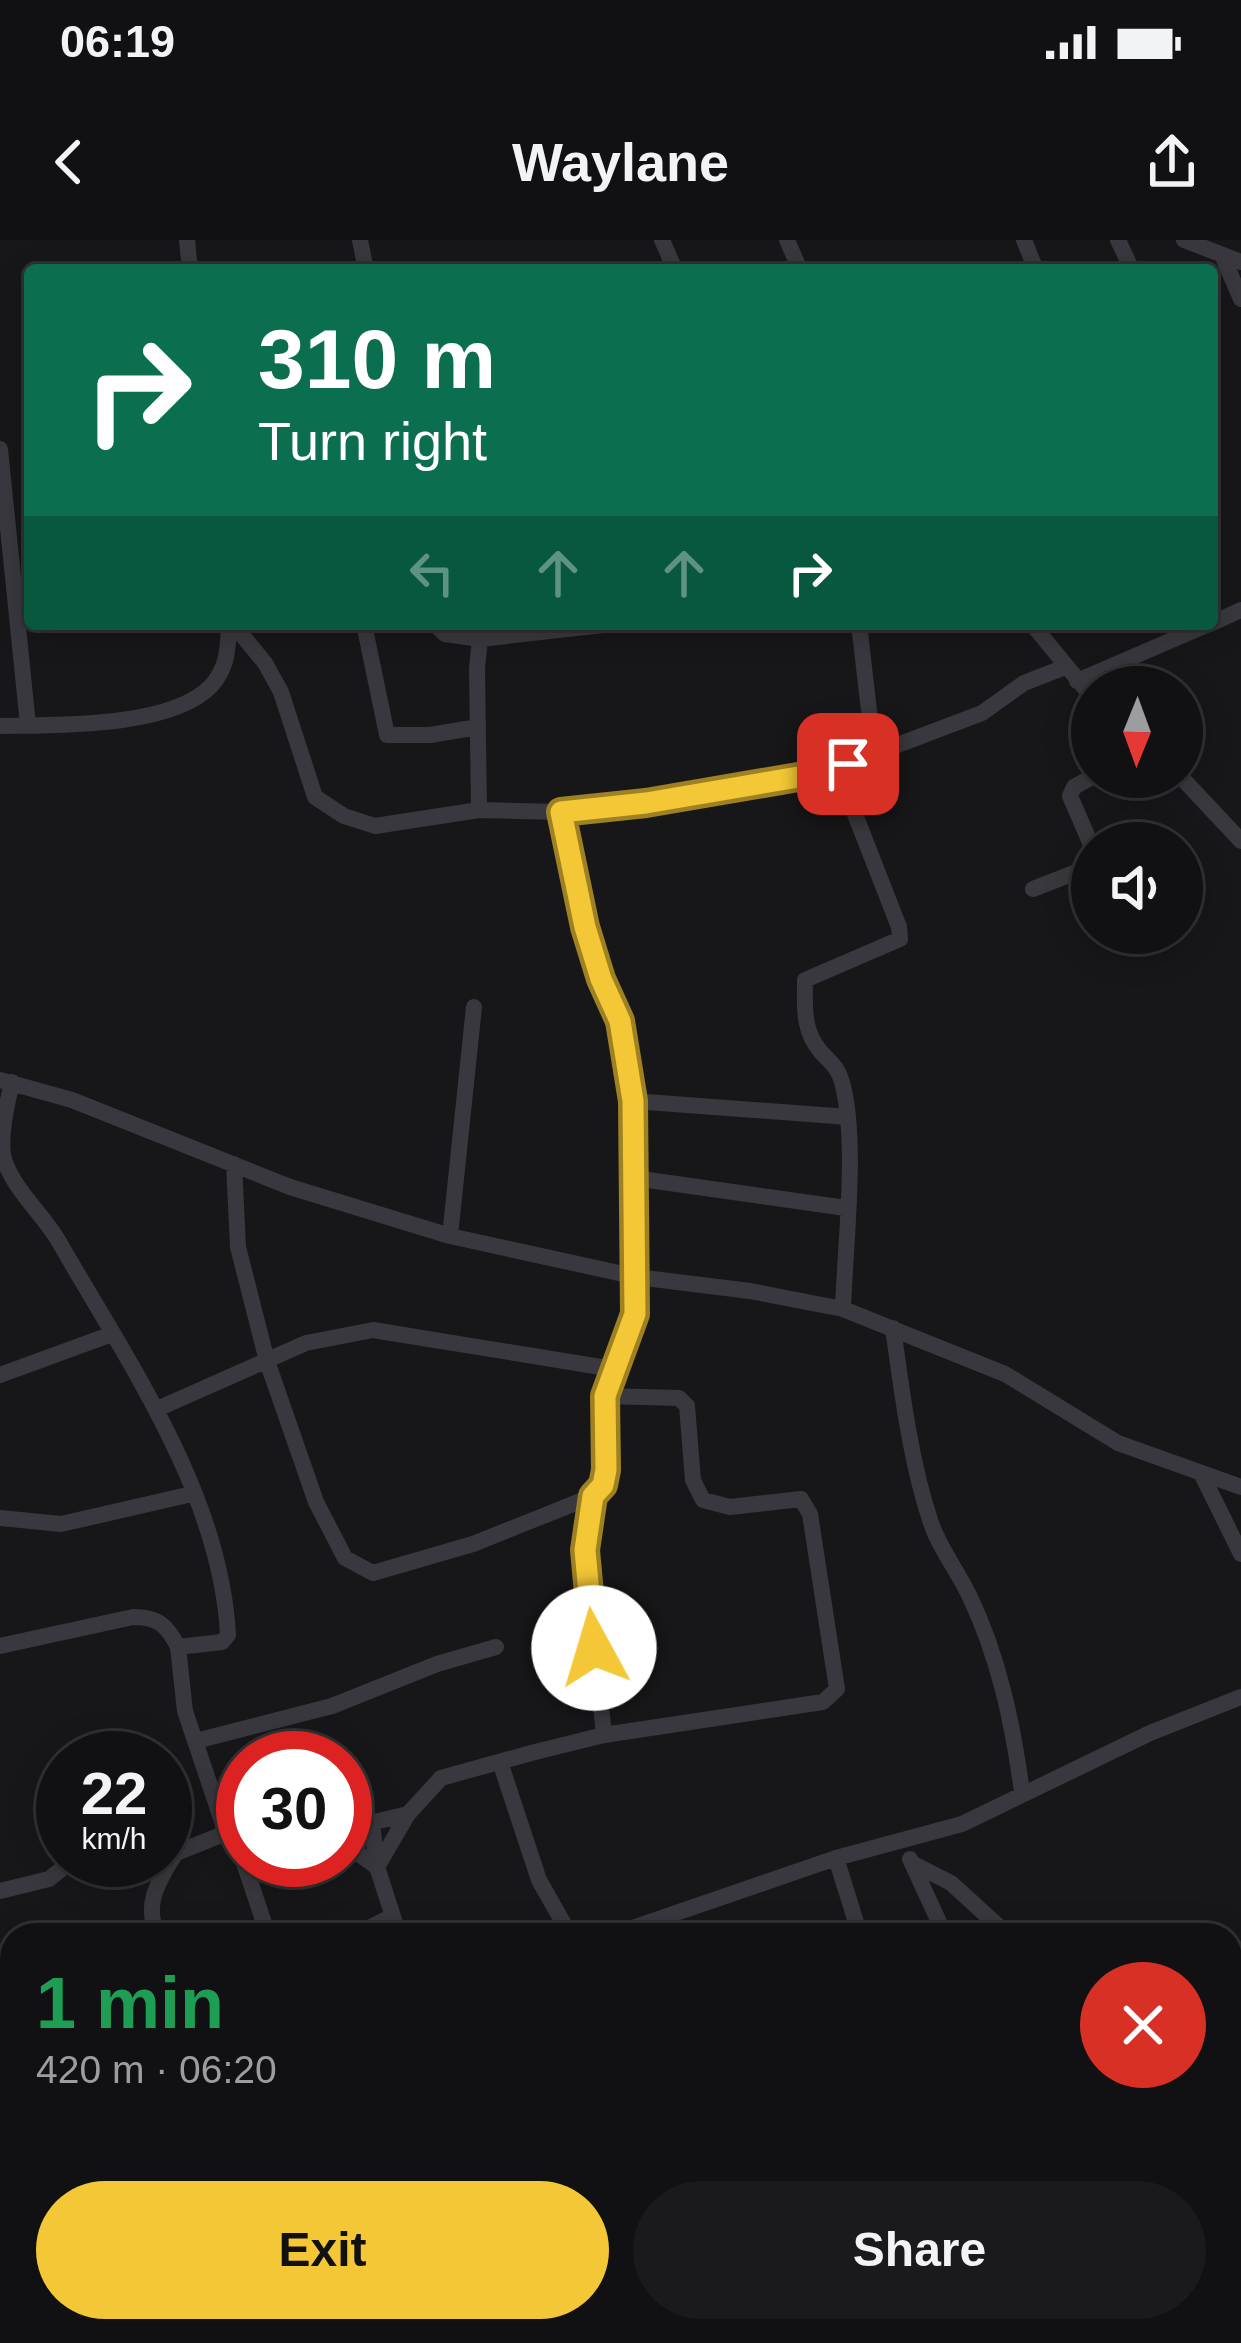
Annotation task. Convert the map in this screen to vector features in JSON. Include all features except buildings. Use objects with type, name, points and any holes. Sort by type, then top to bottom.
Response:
[{"type":"street","points":[[1184,240],[1241,262]]},
{"type":"street","points":[[1222,255],[1241,299]]},
{"type":"street","points":[[0,448],[4,528],[28,725]]},
{"type":"street","points":[[0,726],[136,718],[191,701],[211,686],[226,664],[230,630]]},
{"type":"street","points":[[236,630],[265,663],[281,692],[315,797],[344,817],[375,826],[479,810],[561,812],[646,803],[837,769],[982,713],[1024,683],[1071,674],[1034,630]]},
{"type":"street","points":[[365,630],[387,735],[430,735],[478,727]]},
{"type":"street","points":[[441,630],[480,639],[559,630]]},
{"type":"street","points":[[860,630],[874,754]]},
{"type":"street","points":[[1091,666],[1183,630]]},
{"type":"street","points":[[479,810],[480,639]]},
{"type":"street","points":[[837,769],[900,939],[805,980],[804,1024],[842,1079],[848,1117],[843,1309]]},
{"type":"street","points":[[1071,794],[1081,822]]},
{"type":"street","points":[[1201,798],[1241,841]]},
{"type":"street","points":[[234,1164],[238,1247],[267,1361],[316,1502],[345,1558],[373,1573],[473,1544],[593,1496],[603,1485],[606,1470],[605,1396],[635,1314],[633,1101],[620,1021],[585,927],[561,812]]},
{"type":"street","points":[[1033,889],[1071,874]]},
{"type":"street","points":[[449,1236],[474,1007]]},
{"type":"street","points":[[178,1647],[222,1642],[228,1635],[213,1542],[157,1409],[51,1228],[3,1157],[6,1081],[72,1100],[352,1208],[449,1236],[637,1277],[843,1309],[1005,1374],[1118,1443],[1241,1487]]},
{"type":"street","points":[[633,1101],[848,1117]]},
{"type":"street","points":[[634,1178],[846,1208]]},
{"type":"street","points":[[893,1328],[906,1416],[930,1523],[970,1597],[997,1667],[1022,1792]]},
{"type":"street","points":[[157,1409],[306,1343],[373,1330],[613,1369]]},
{"type":"street","points":[[0,1376],[112,1334]]},
{"type":"street","points":[[377,1867],[408,1814],[441,1778],[604,1735],[823,1702],[837,1689],[810,1514],[801,1499],[730,1507],[704,1500],[697,1492],[689,1456],[687,1406],[679,1398],[605,1396]]},
{"type":"street","points":[[1202,1475],[1241,1554]]},
{"type":"street","points":[[0,1518],[62,1524],[192,1494]]},
{"type":"street","points":[[593,1496],[585,1550],[604,1735]]},
{"type":"street","points":[[0,1646],[133,1617],[150,1617],[168,1627],[178,1647],[185,1711],[216,1802]]},
{"type":"street","points":[[196,1741],[332,1706],[437,1664],[496,1647]]},
{"type":"street","points":[[647,1923],[836,1858],[962,1824],[1150,1733],[1241,1697]]},
{"type":"street","points":[[500,1762],[539,1880],[563,1923]]},
{"type":"street","points":[[394,1923],[377,1867],[372,1823],[408,1814]]},
{"type":"street","points":[[901,1840],[940,1923]]},
{"type":"street","points":[[836,1858],[856,1923]]},
{"type":"street","points":[[372,1863],[377,1867]]},
{"type":"street","points":[[912,1863],[951,1883],[995,1923]]},
{"type":"street","points":[[0,1892],[36,1882]]},
{"type":"street","points":[[154,1923],[150,1909],[155,1887]]},
{"type":"street","points":[[253,1887],[264,1923]]},
{"type":"street","points":[[379,1923],[391,1917]]},
{"type":"route","points":[[594,1648],[585,1550],[593,1496],[603,1485],[606,1470],[605,1396],[635,1314],[633,1101],[629,1057],[585,927],[561,812],[646,803],[848,764]]}]
